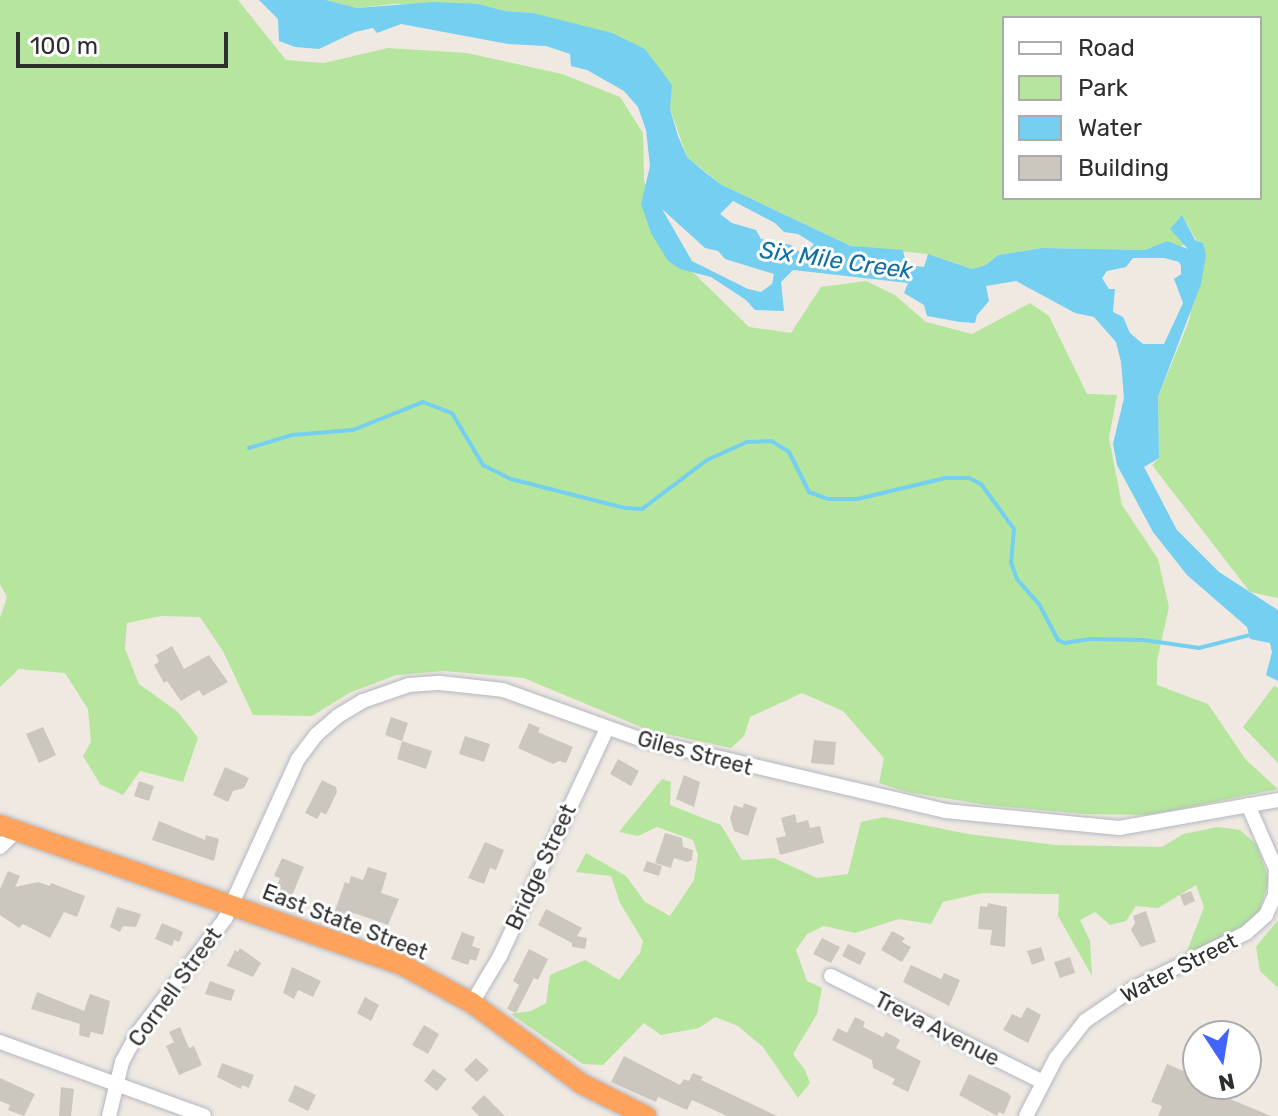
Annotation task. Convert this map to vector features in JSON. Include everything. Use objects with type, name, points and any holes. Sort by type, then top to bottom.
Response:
[{"type":"highway","name":"East State Street","points":[[9,828],[404,966],[472,1003],[582,1084],[646,1116]]},
{"type":"street","name":"Giles Street","points":[[232,905],[298,759],[316,735],[363,701],[409,685],[472,686],[533,699],[607,729],[856,793],[945,811],[1119,828],[1278,800]]},
{"type":"street","name":"Bridge Street","points":[[472,1003],[500,956],[607,729]]},
{"type":"street","name":"Water Street","points":[[1026,1116],[1056,1058],[1085,1021],[1132,989],[1246,933],[1266,915],[1275,895],[1276,869],[1248,805]]},
{"type":"street","points":[[0,847],[9,828]]},
{"type":"street","name":"Cornell Street","points":[[109,1116],[117,1082],[137,1034],[232,905]]},
{"type":"street","name":"Treva Avenue","points":[[831,976],[1043,1082]]},
{"type":"street","points":[[0,1042],[204,1116]]},
{"type":"green space","points":[[0,0],[238,0],[286,60],[324,63],[388,48],[467,53],[562,74],[620,97],[643,133],[644,181],[663,243],[749,327],[791,333],[821,287],[866,281],[895,295],[926,322],[972,334],[1030,303],[1049,316],[1087,394],[1117,395],[1109,438],[1122,505],[1158,559],[1169,607],[1157,661],[1157,685],[1208,704],[1246,760],[1278,789],[1150,815],[1084,814],[987,805],[907,792],[879,783],[884,758],[843,711],[802,693],[750,717],[744,736],[731,748],[648,730],[524,678],[444,671],[396,675],[349,693],[312,716],[253,715],[223,651],[200,617],[161,616],[127,623],[125,649],[139,684],[178,712],[198,738],[183,782],[140,771],[123,795],[100,784],[83,756],[91,742],[88,709],[65,673],[19,669],[0,687],[0,618],[7,597],[0,584]]},
{"type":"green space","points":[[326,0],[1278,0],[1278,598],[1250,592],[1152,465],[1159,458],[1158,397],[1189,321],[1203,243],[1196,240],[1182,215],[1187,244],[1178,247],[1167,241],[1145,250],[1042,248],[998,255],[986,265],[972,269],[928,254],[851,246],[722,185],[687,157],[670,109],[533,13],[505,11],[479,4],[392,4],[357,8]]},
{"type":"green space","points":[[1274,686],[1278,688],[1278,763],[1243,727]]},
{"type":"green space","points":[[662,779],[671,782],[670,805],[721,825],[742,860],[774,858],[817,878],[848,874],[861,822],[884,817],[968,834],[1055,845],[1162,847],[1183,834],[1218,827],[1240,830],[1257,845],[1269,880],[1260,910],[1236,933],[1184,959],[1204,907],[1196,885],[1158,908],[1136,906],[1126,921],[1110,925],[1095,912],[1080,920],[1090,941],[1092,976],[1058,916],[1059,894],[982,893],[943,902],[931,924],[899,919],[855,933],[824,926],[807,934],[796,950],[807,981],[822,988],[817,1014],[793,1054],[810,1083],[798,1098],[763,1047],[738,1026],[715,1017],[699,1028],[661,1035],[644,1023],[603,1065],[583,1064],[511,1014],[531,1011],[546,1003],[550,975],[585,960],[619,980],[640,953],[643,941],[620,903],[611,876],[576,872],[586,853],[626,876],[645,902],[670,916],[694,880],[698,855],[693,840],[657,827],[638,836],[619,832]]},
{"type":"green space","points":[[1278,920],[1278,988],[1260,971],[1256,947]]},
{"type":"water","name":"Six Mile Creek","points":[[259,0],[326,0],[357,8],[433,2],[479,4],[505,11],[533,13],[612,33],[645,49],[672,85],[670,109],[678,136],[687,157],[706,173],[722,185],[851,246],[903,250],[906,265],[924,267],[928,254],[972,269],[986,265],[998,255],[1042,248],[1145,250],[1167,241],[1188,249],[1170,229],[1182,215],[1195,240],[1203,243],[1206,255],[1201,284],[1158,397],[1159,458],[1144,467],[1177,530],[1219,572],[1278,610],[1278,681],[1266,675],[1272,652],[1270,643],[1250,639],[1247,627],[1187,575],[1153,532],[1117,465],[1113,444],[1124,398],[1121,362],[1116,342],[1094,317],[1075,313],[1016,281],[986,286],[989,301],[977,315],[975,323],[960,322],[927,316],[924,305],[904,293],[908,283],[793,270],[781,282],[784,311],[755,310],[746,300],[711,277],[680,269],[668,261],[651,233],[641,204],[650,166],[646,130],[638,107],[624,91],[587,70],[571,66],[570,54],[546,46],[508,44],[401,24],[377,33],[373,28],[355,32],[319,49],[295,47],[279,41],[278,19]],"holes":[[[733,201],[775,223],[784,232],[798,234],[814,244],[808,251],[798,251],[791,245],[761,239],[756,230],[732,223],[720,214]],[[662,209],[705,248],[718,251],[725,259],[774,274],[772,284],[761,292],[748,289],[692,261]],[[1133,258],[1164,258],[1179,262],[1181,266],[1181,274],[1174,279],[1183,303],[1164,344],[1143,344],[1130,333],[1123,317],[1113,312],[1115,289],[1109,289],[1102,278],[1107,271],[1126,267]]]},
{"type":"building","points":[[172,646],[184,669],[209,655],[228,682],[203,696],[199,690],[181,701],[167,681],[164,683],[154,665],[159,662],[156,655]]},
{"type":"building","points":[[391,717],[408,723],[402,741],[385,735]]},
{"type":"building","points":[[529,723],[540,728],[538,732],[573,747],[566,763],[559,761],[553,764],[518,748]]},
{"type":"building","points":[[43,727],[56,755],[39,763],[26,734]]},
{"type":"building","points":[[465,736],[490,744],[484,762],[459,754]]},
{"type":"building","points":[[814,740],[836,742],[834,765],[811,763]]},
{"type":"building","points":[[402,741],[432,751],[426,769],[397,759]]},
{"type":"building","points":[[618,759],[639,771],[631,786],[610,774]]},
{"type":"building","points":[[225,767],[249,778],[244,788],[233,791],[228,802],[213,795]]},
{"type":"building","points":[[684,775],[700,782],[694,807],[676,799]]},
{"type":"building","points":[[322,780],[336,787],[337,792],[326,815],[321,812],[317,819],[305,813]]},
{"type":"building","points":[[139,781],[154,786],[149,801],[134,796]]},
{"type":"building","points":[[744,803],[757,808],[748,836],[734,831],[730,818],[734,805],[743,808]]},
{"type":"building","points":[[795,814],[797,823],[808,820],[810,828],[820,826],[824,843],[780,855],[776,838],[786,836],[781,818]]},
{"type":"building","points":[[159,821],[205,840],[206,835],[219,839],[214,861],[152,840]]},
{"type":"building","points":[[665,833],[682,838],[683,847],[693,850],[692,860],[687,862],[674,858],[671,868],[655,863]]},
{"type":"building","points":[[485,842],[504,850],[496,870],[490,868],[484,884],[468,878]]},
{"type":"building","points":[[282,858],[304,867],[291,898],[275,892],[280,878],[274,876]]},
{"type":"building","points":[[647,861],[662,866],[659,876],[643,871]]},
{"type":"building","points":[[368,867],[387,873],[381,893],[399,899],[388,925],[354,913],[351,919],[334,913],[345,882],[349,884],[351,876],[363,880]]},
{"type":"building","points":[[8,871],[20,876],[15,887],[38,882],[50,886],[51,883],[85,896],[77,917],[64,912],[50,938],[23,924],[19,928],[0,915],[0,889]]},
{"type":"building","points":[[1191,891],[1195,901],[1184,906],[1180,895]]},
{"type":"building","points":[[988,903],[1007,907],[1005,947],[990,945],[992,930],[978,929],[980,906],[987,907]]},
{"type":"building","points":[[117,907],[141,914],[136,927],[123,926],[120,932],[110,927]]},
{"type":"building","points":[[546,909],[582,928],[577,936],[587,938],[585,949],[572,947],[572,943],[538,925]]},
{"type":"building","points":[[1146,911],[1156,942],[1141,947],[1131,930],[1135,923],[1133,916]]},
{"type":"building","points":[[162,923],[183,932],[179,942],[174,940],[172,946],[155,939]]},
{"type":"building","points":[[892,931],[905,938],[902,942],[911,947],[902,962],[881,950]]},
{"type":"building","points":[[462,932],[475,937],[472,946],[480,949],[476,961],[470,959],[468,965],[451,959]]},
{"type":"building","points":[[822,938],[840,947],[831,963],[813,954]]},
{"type":"building","points":[[848,944],[866,953],[860,965],[842,956]]},
{"type":"building","points":[[1041,947],[1045,960],[1032,965],[1027,951]]},
{"type":"building","points":[[240,948],[261,963],[253,977],[227,966],[235,950],[238,952]]},
{"type":"building","points":[[529,949],[548,959],[516,1013],[507,1009],[519,985],[513,981]]},
{"type":"building","points":[[1070,957],[1075,973],[1060,978],[1054,962]]},
{"type":"building","points":[[911,965],[941,979],[944,973],[960,980],[949,1006],[903,982]]},
{"type":"building","points":[[292,967],[321,981],[313,997],[298,990],[294,999],[283,993]]},
{"type":"building","points":[[210,981],[235,990],[231,1001],[205,994]]},
{"type":"building","points":[[37,992],[84,1011],[90,994],[110,1001],[103,1035],[91,1032],[89,1038],[79,1035],[80,1024],[31,1009]]},
{"type":"building","points":[[365,997],[379,1005],[371,1021],[357,1013]]},
{"type":"building","points":[[1027,1007],[1041,1015],[1028,1043],[1003,1030],[1012,1014],[1021,1018]]},
{"type":"building","points":[[855,1017],[865,1022],[863,1027],[883,1037],[886,1032],[900,1040],[896,1048],[921,1061],[908,1092],[892,1084],[895,1079],[873,1068],[872,1060],[832,1040],[838,1028],[847,1033]]},
{"type":"building","points":[[424,1025],[439,1034],[428,1054],[412,1045]]},
{"type":"building","points":[[180,1027],[189,1048],[194,1046],[202,1065],[179,1075],[166,1046],[174,1042],[169,1032]]},
{"type":"building","points":[[624,1056],[680,1085],[684,1079],[689,1081],[693,1073],[703,1077],[701,1080],[777,1116],[727,1116],[692,1100],[687,1110],[658,1097],[656,1102],[611,1082]]},
{"type":"building","points":[[476,1058],[489,1070],[477,1082],[464,1070]]},
{"type":"building","points":[[222,1063],[254,1075],[249,1088],[242,1085],[241,1089],[217,1077]]},
{"type":"building","points":[[1167,1064],[1182,1070],[1182,1100],[1232,1100],[1271,1116],[1158,1116],[1162,1106],[1151,1102]]},
{"type":"building","points":[[433,1069],[447,1079],[437,1091],[424,1081]]},
{"type":"building","points":[[969,1074],[1008,1093],[1011,1097],[1004,1114],[999,1112],[997,1116],[959,1095]]},
{"type":"building","points":[[0,1078],[35,1094],[24,1116],[8,1110],[10,1105],[0,1101]]},
{"type":"building","points":[[295,1085],[316,1095],[308,1111],[288,1101]]},
{"type":"building","points":[[61,1087],[74,1089],[71,1116],[59,1116]]},
{"type":"building","points":[[484,1095],[505,1116],[479,1116],[471,1108]]},
{"type":"waterway","points":[[249,448],[292,435],[353,430],[423,402],[452,413],[483,465],[511,479],[625,508],[642,509],[707,460],[747,442],[771,441],[789,452],[809,492],[828,499],[857,499],[946,478],[969,478],[981,484],[1014,529],[1011,563],[1017,579],[1039,604],[1058,640],[1065,643],[1089,639],[1144,640],[1199,648],[1250,635]]}]
